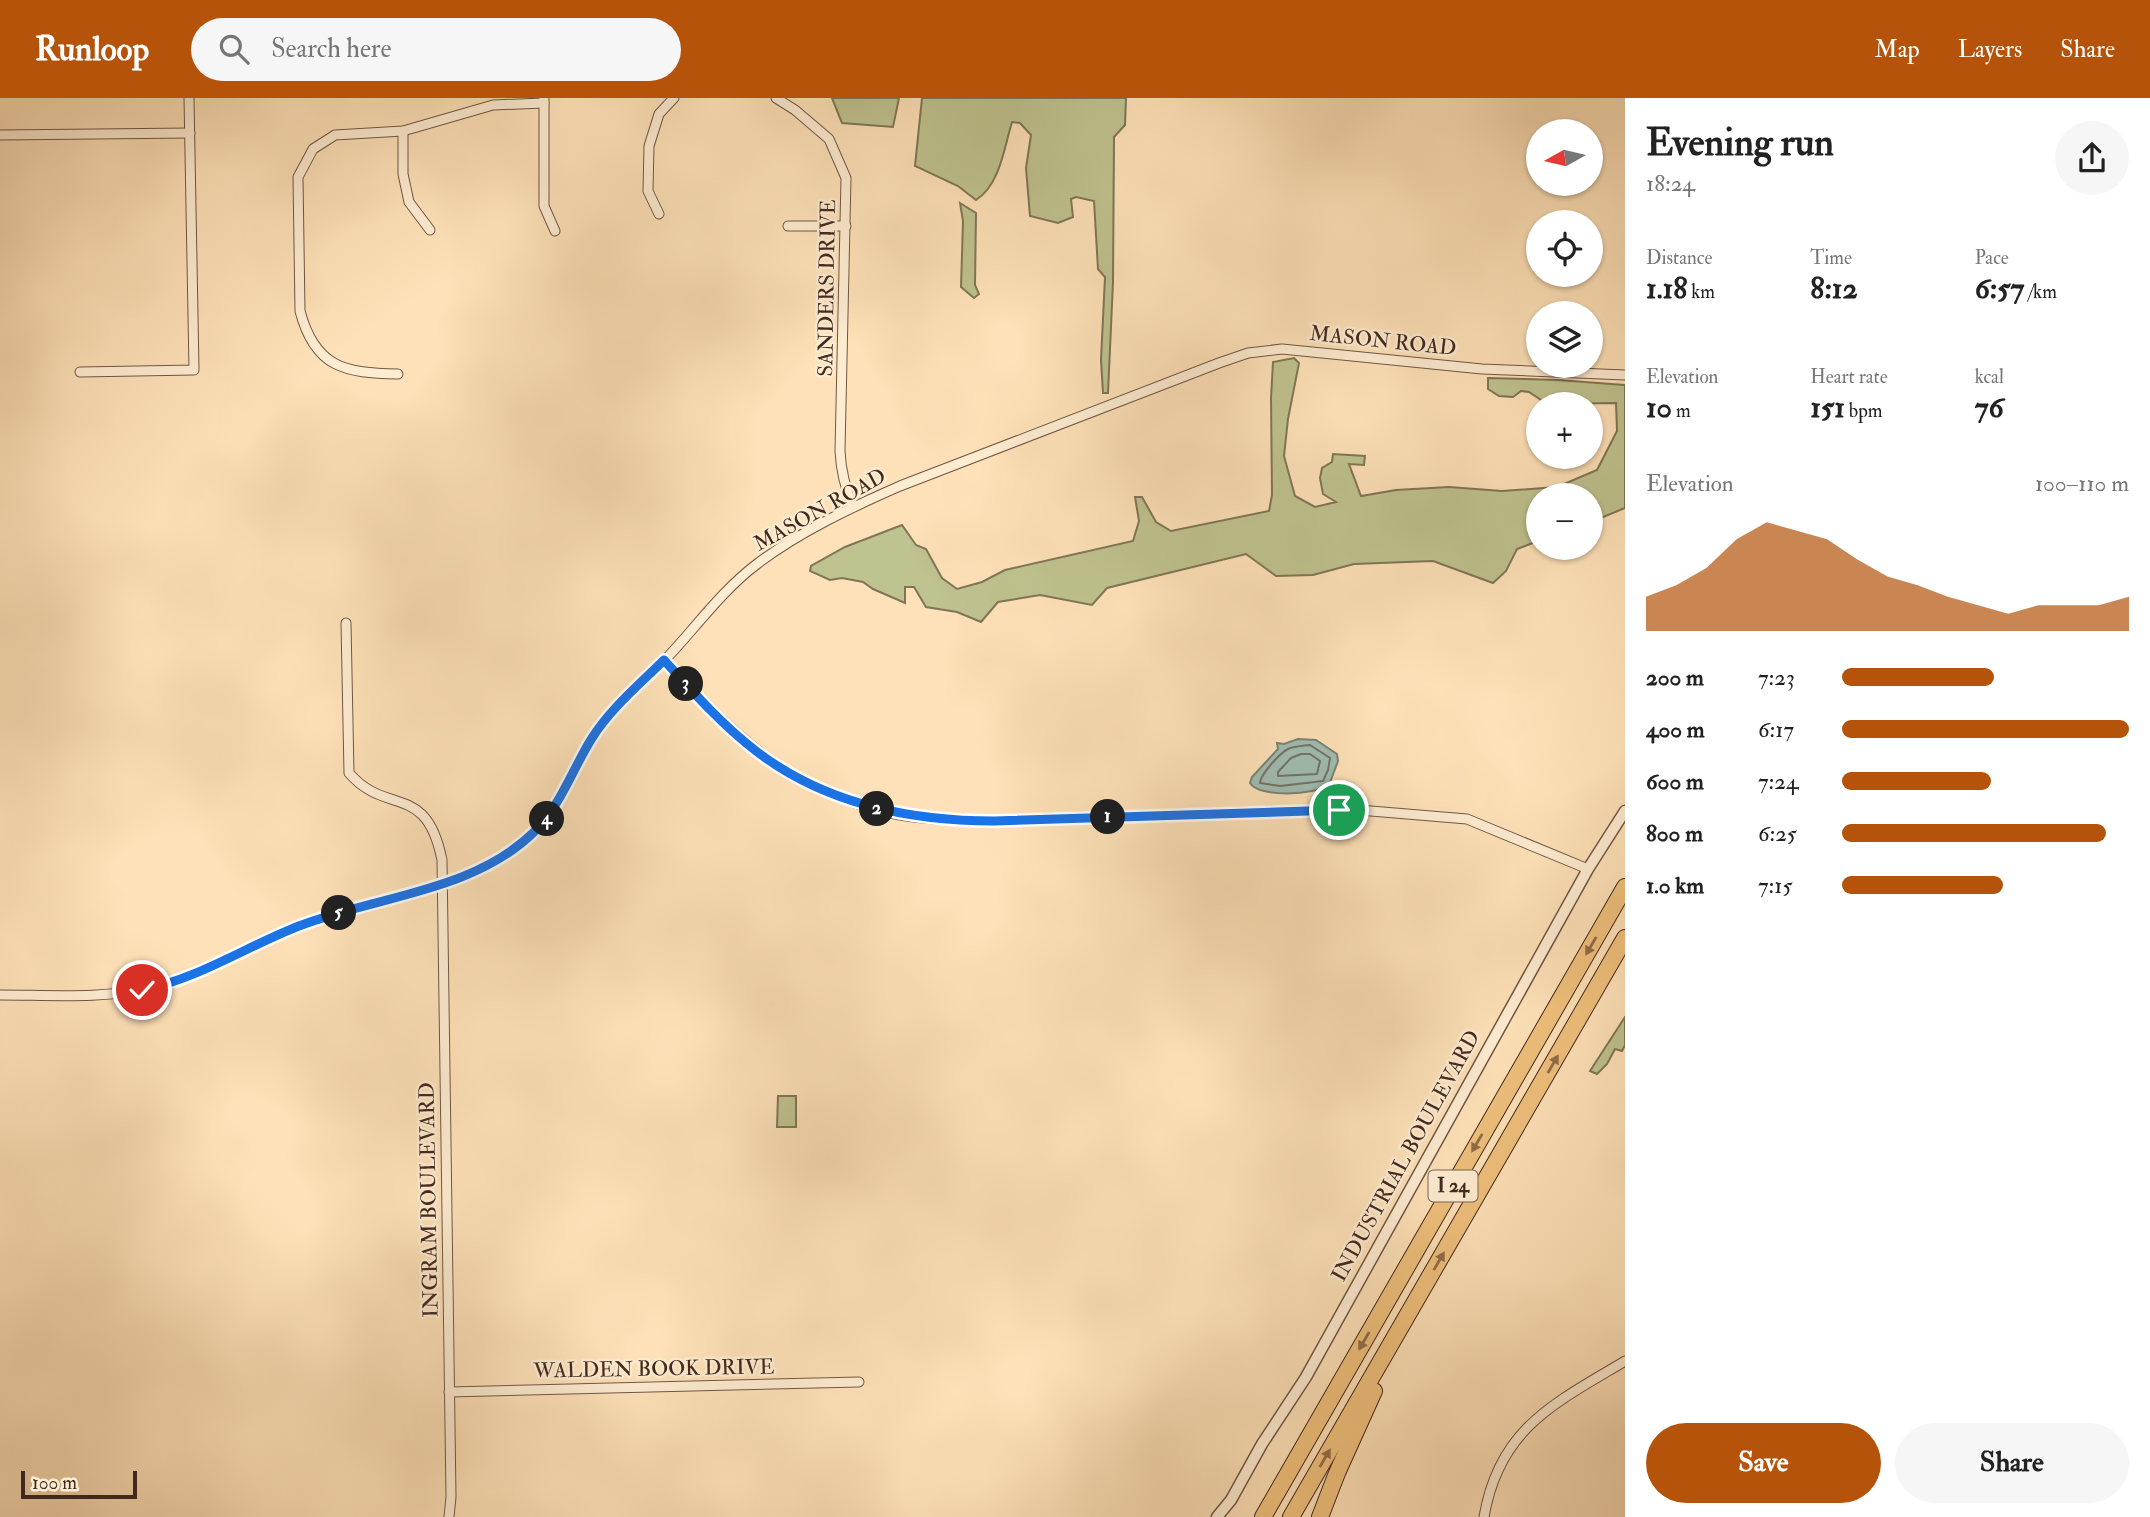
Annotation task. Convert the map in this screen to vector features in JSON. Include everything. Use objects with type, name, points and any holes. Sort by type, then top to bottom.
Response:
[{"type":"highway","name":"I 24","points":[[1263,1517],[1625,887]]},
{"type":"highway","name":"I 24","points":[[1291,1517],[1625,938]]},
{"type":"highway","points":[[1320,1517],[1337,1473],[1414,1305]]},
{"type":"highway","points":[[1256,1517],[1281,1485]]},
{"type":"street","points":[[80,372],[194,370],[189,98]]},
{"type":"street","points":[[659,214],[648,191],[649,146],[659,114],[674,98]]},
{"type":"street","name":"SANDERS DRIVE","points":[[776,98],[795,110],[829,139],[846,178],[841,472],[853,507]]},
{"type":"street","points":[[398,374],[361,373],[345,369],[322,354],[305,331],[300,311],[298,177],[313,149],[335,135],[403,131],[493,105],[544,100],[544,206],[555,231]]},
{"type":"street","points":[[403,131],[403,174],[409,202],[430,230]]},
{"type":"street","points":[[0,135],[190,133]]},
{"type":"street","points":[[788,226],[846,226]]},
{"type":"street","name":"MASON ROAD","points":[[0,995],[110,994],[153,988],[195,973],[311,921],[443,883],[496,861],[513,851],[549,816],[603,721],[756,564],[853,507],[900,486],[1248,353],[1282,349],[1482,369],[1625,374]]},
{"type":"street","name":"INGRAM BOULEVARD","points":[[346,623],[349,773],[366,789],[406,803],[424,815],[432,826],[438,843],[443,883],[451,1497],[449,1517]]},
{"type":"street","points":[[664,660],[733,732],[778,766],[833,794],[898,814],[982,821],[1347,809],[1467,819],[1588,869]]},
{"type":"street","name":"INDUSTRIAL BOULEVARD","points":[[1217,1517],[1231,1500],[1262,1444],[1306,1377],[1588,869],[1625,811]]},
{"type":"street","points":[[1484,1517],[1487,1499],[1503,1459],[1524,1429],[1546,1409],[1625,1361]]},
{"type":"street","name":"WALDEN BOOK DRIVE","points":[[449,1392],[859,1382]]},
{"type":"green space","points":[[832,98],[899,98],[893,127],[842,123]]},
{"type":"green space","points":[[922,98],[1126,98],[1125,125],[1114,137],[1113,282],[1108,393],[1103,393],[1101,360],[1105,277],[1098,269],[1094,201],[1076,197],[1071,199],[1073,217],[1058,223],[1030,216],[1026,168],[1031,135],[1020,123],[1012,122],[996,176],[976,200],[958,186],[915,166]]},
{"type":"green space","points":[[960,203],[976,213],[975,285],[979,294],[974,298],[961,287],[963,221]]},
{"type":"green space","points":[[1294,358],[1299,363],[1284,456],[1295,496],[1315,507],[1336,502],[1323,494],[1320,478],[1322,468],[1332,462],[1333,454],[1365,456],[1364,465],[1349,464],[1361,496],[1396,490],[1449,487],[1502,491],[1526,489],[1526,546],[1517,549],[1506,571],[1493,583],[1433,561],[1354,564],[1313,575],[1276,576],[1246,554],[1107,588],[1092,605],[1040,595],[998,602],[981,622],[957,612],[926,607],[914,587],[905,587],[905,603],[863,582],[842,578],[830,580],[810,571],[811,566],[845,547],[902,525],[916,545],[926,549],[942,578],[957,589],[982,582],[1005,570],[1133,541],[1139,521],[1135,497],[1142,497],[1156,522],[1171,531],[1269,511],[1272,495],[1273,362]]},
{"type":"green space","points":[[1488,378],[1625,385],[1625,508],[1603,517],[1603,483],[1566,483],[1603,469],[1603,458],[1617,431],[1616,403],[1603,403],[1603,392],[1521,391],[1513,397],[1499,396],[1488,389]]},
{"type":"green space","points":[[1625,1017],[1625,1045],[1622,1051],[1615,1049],[1607,1064],[1597,1074],[1590,1071]]},
{"type":"green space","points":[[778,1096],[796,1096],[796,1127],[777,1127]]},
{"type":"water","points":[[1298,739],[1316,740],[1337,754],[1338,761],[1329,785],[1300,793],[1275,793],[1255,788],[1250,783],[1252,777],[1278,749],[1277,743],[1284,744]]},
{"type":"route","points":[[142,990],[172,982],[311,921],[470,873],[513,851],[549,816],[603,721],[664,660],[733,732],[778,766],[833,794],[898,814],[958,821],[994,821],[1339,810]]}]
